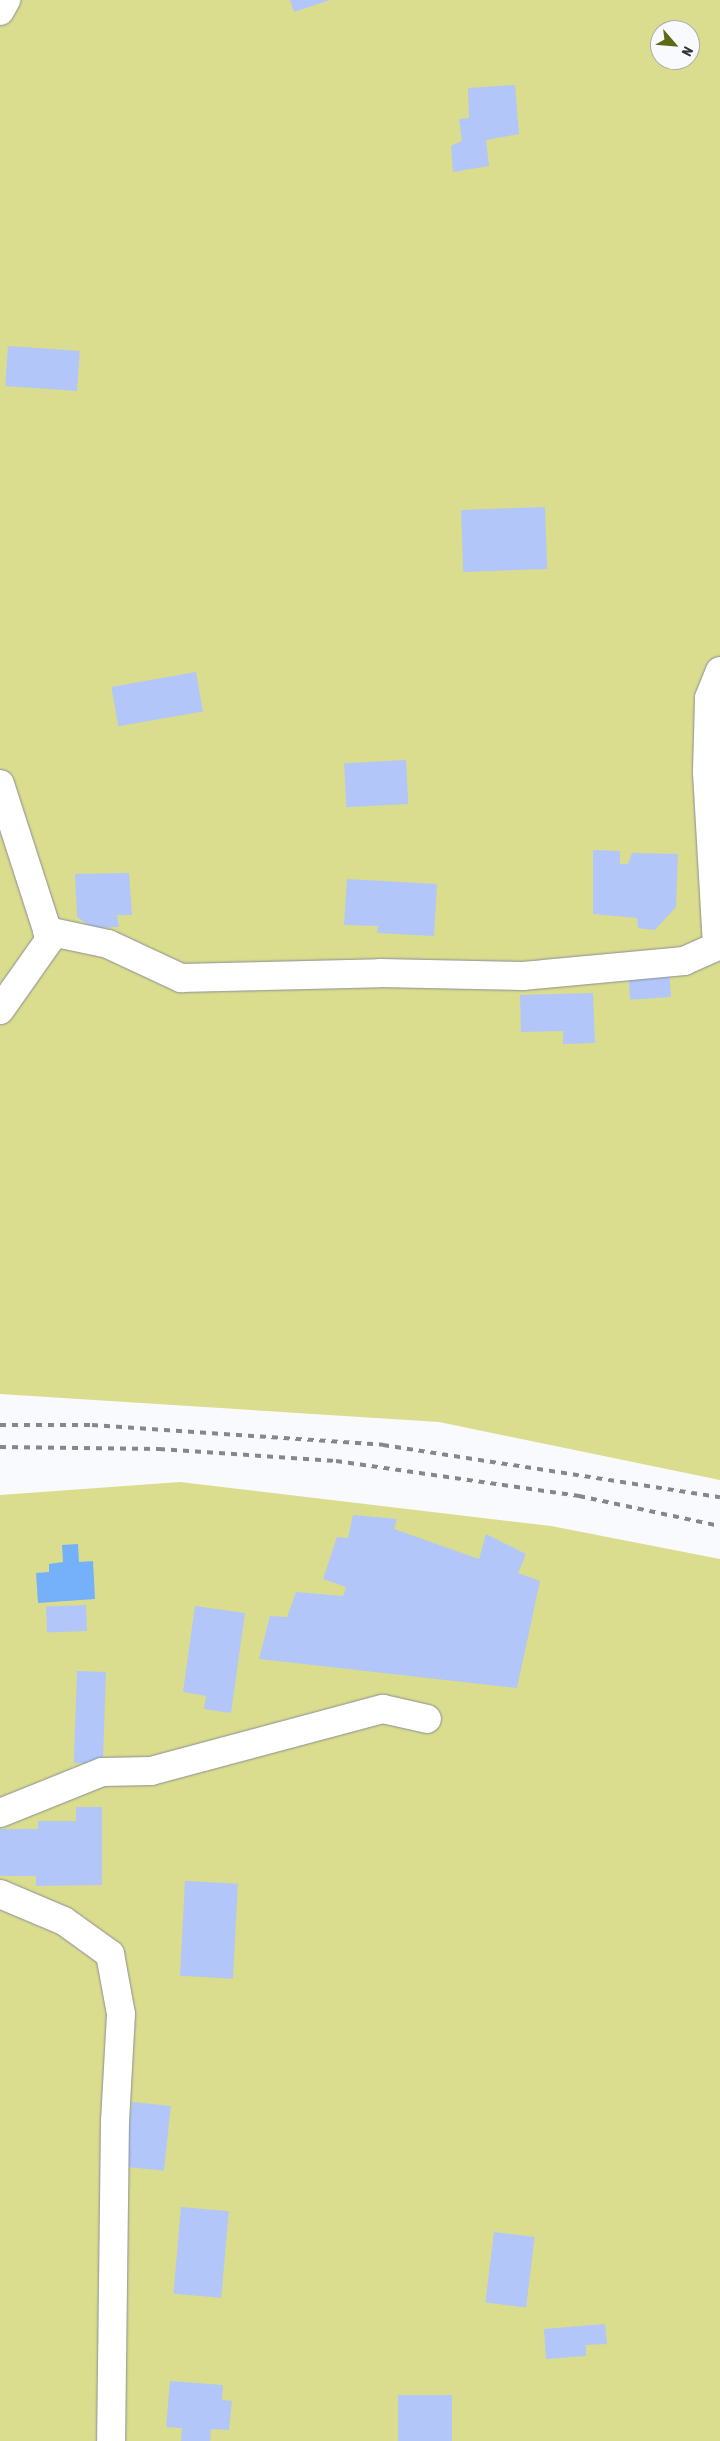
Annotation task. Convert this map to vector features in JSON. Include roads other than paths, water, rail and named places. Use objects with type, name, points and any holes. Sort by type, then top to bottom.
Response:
[{"type":"street","points":[[0,11],[6,0]]},
{"type":"street","points":[[48,931],[108,944],[181,978],[380,973],[523,976],[684,961],[717,946],[707,771],[709,698],[720,671]]},
{"type":"street","points":[[0,784],[50,939],[0,1010]]},
{"type":"street","points":[[0,1813],[102,1772],[151,1771],[382,1709],[427,1719]]},
{"type":"street","points":[[0,1894],[64,1921],[110,1954],[121,2014],[115,2120],[111,2441]]},
{"type":"water","points":[[78,1544],[79,1562],[93,1561],[95,1599],[38,1603],[36,1573],[49,1572],[49,1564],[63,1562],[62,1545]]},
{"type":"railway","points":[[0,1425],[92,1425],[383,1445],[720,1497]]},
{"type":"railway","points":[[0,1447],[159,1449],[336,1461],[579,1496],[720,1526]]}]
